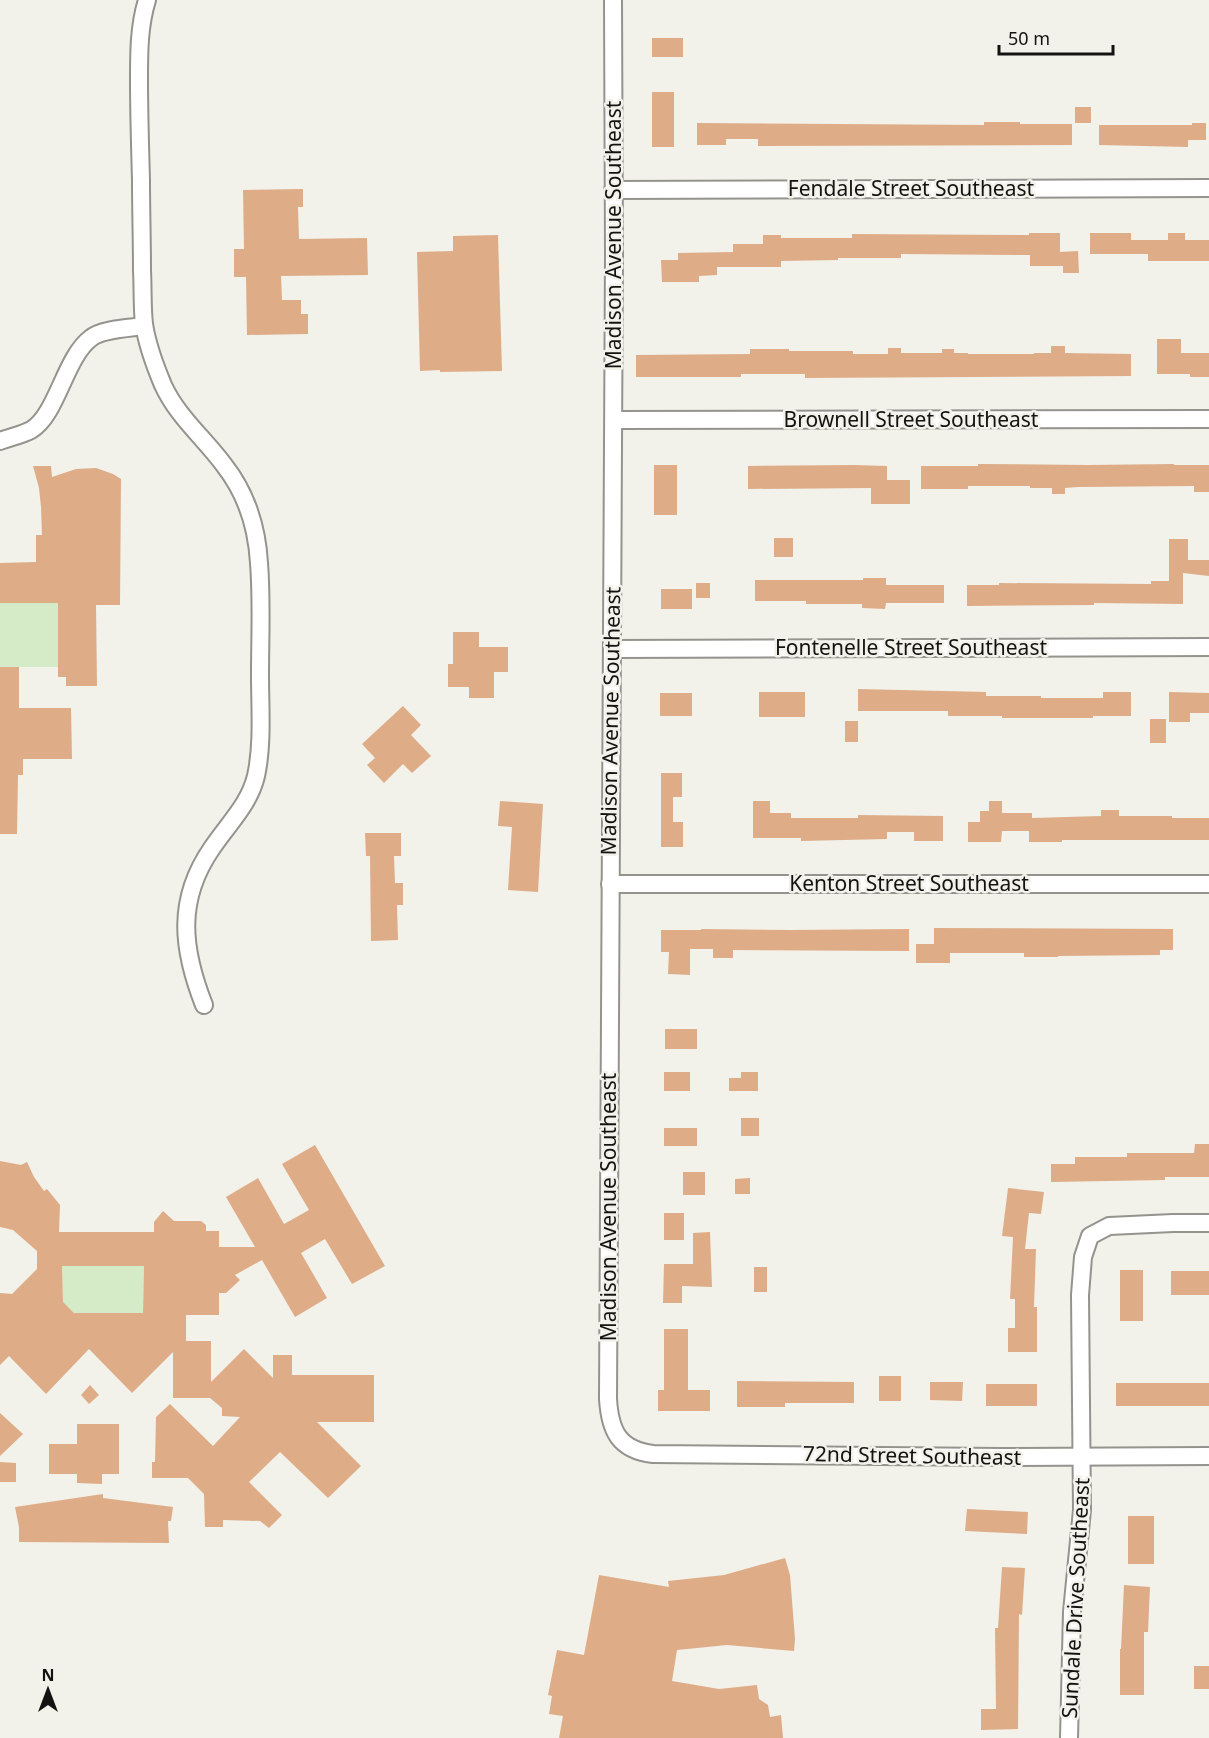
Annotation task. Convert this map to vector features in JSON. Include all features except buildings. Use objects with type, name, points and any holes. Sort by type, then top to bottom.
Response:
[{"type":"street","points":[[147,0],[141,23],[139,50],[144,326],[154,362],[171,399],[189,425],[223,463],[239,487],[251,517],[260,567],[260,736],[256,776],[243,808],[212,848],[198,872],[186,914],[188,956],[204,1005]]},
{"type":"street","name":"Madison Avenue Southeast","points":[[613,0],[614,420],[608,1399],[611,1424],[620,1439]]},
{"type":"street","name":"Fendale Street Southeast","points":[[614,190],[1209,188]]},
{"type":"street","points":[[0,441],[32,429],[47,414],[80,349],[92,336],[144,326]]},
{"type":"street","name":"Brownell Street Southeast","points":[[614,420],[1209,419]]},
{"type":"street","name":"Fontenelle Street Southeast","points":[[612,649],[1209,647]]},
{"type":"street","name":"Kenton Street Southeast","points":[[610,885],[1209,884]]},
{"type":"street","name":"Sundale Drive Southeast","points":[[1069,1738],[1072,1612],[1082,1510],[1080,1295],[1083,1257],[1090,1236],[1109,1226],[1173,1222],[1209,1223]]},
{"type":"street","name":"72nd Street Southeast","points":[[620,1439],[633,1449],[653,1454],[1209,1456]]},
{"type":"green space","points":[[0,603],[58,603],[58,667],[0,667]]},
{"type":"green space","points":[[62,1266],[144,1266],[143,1313],[74,1313],[67,1306],[63,1306]]}]
